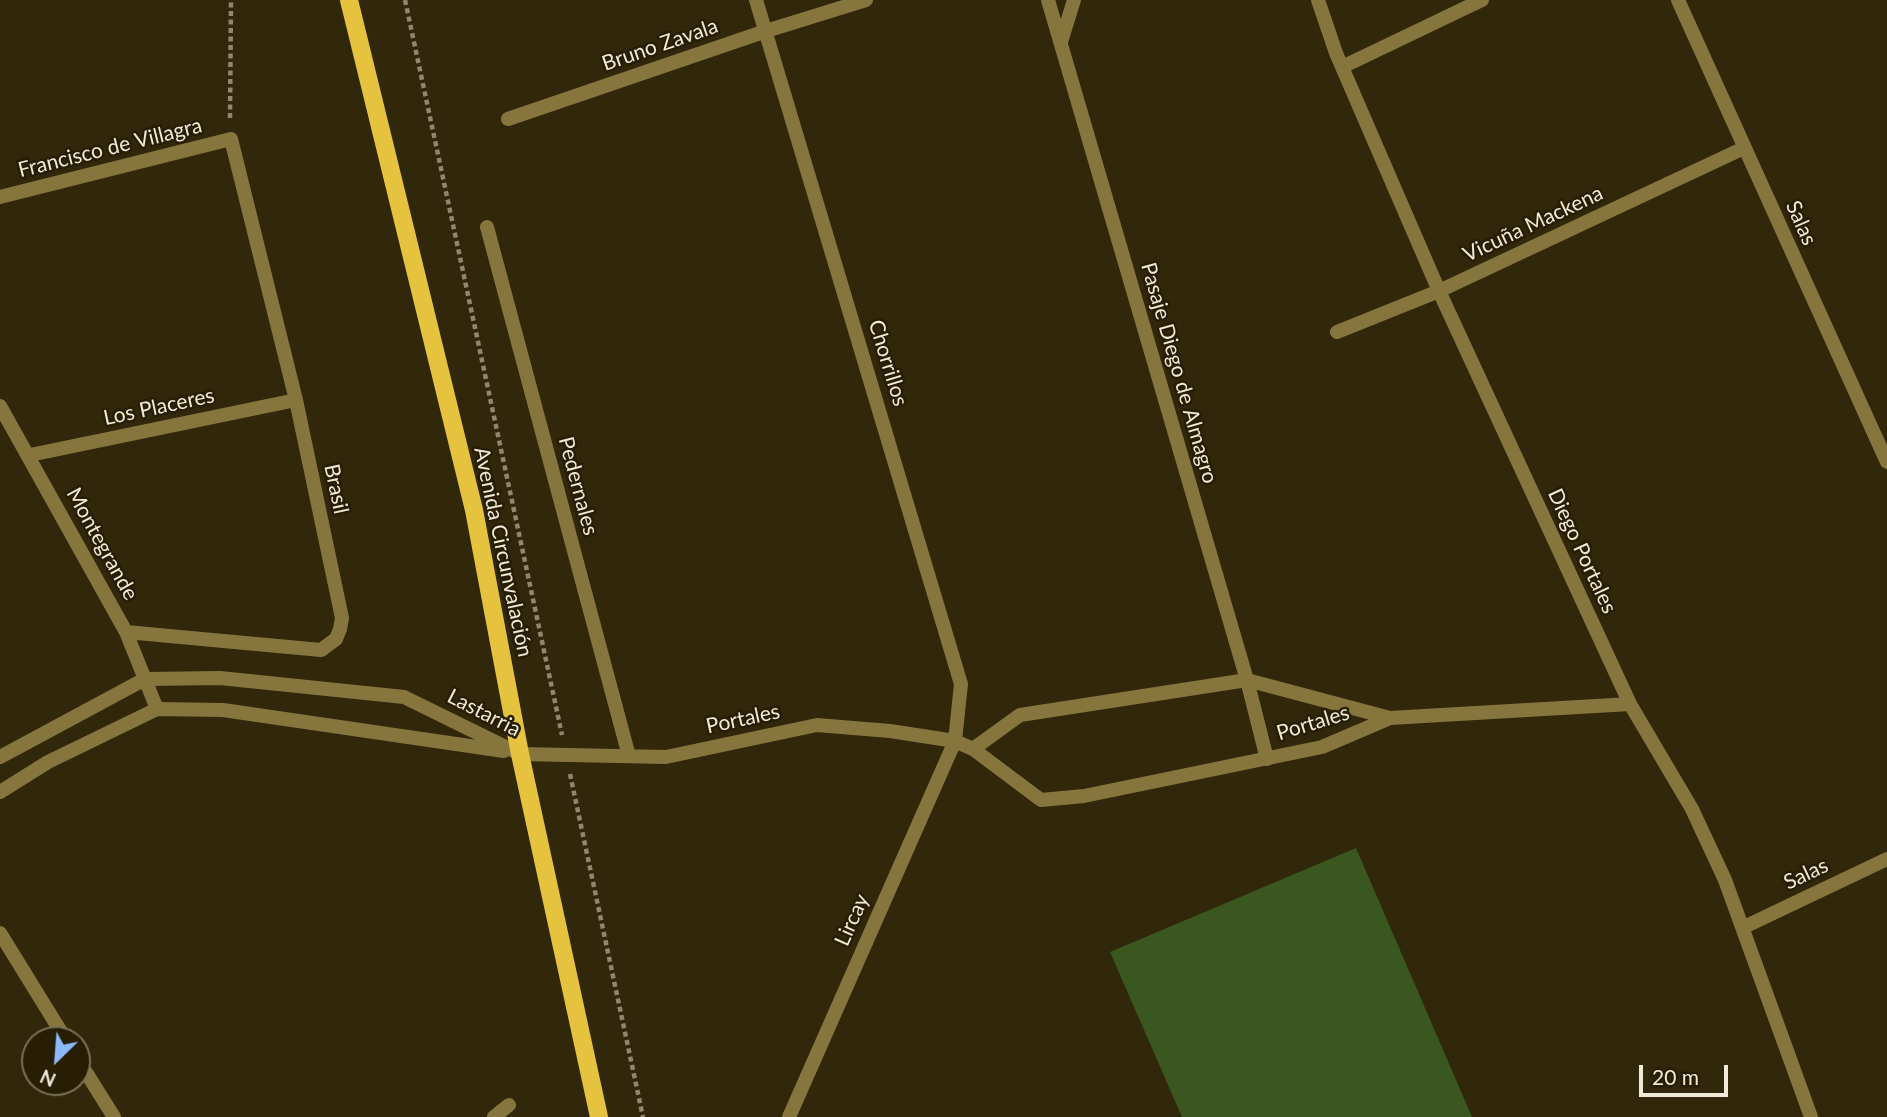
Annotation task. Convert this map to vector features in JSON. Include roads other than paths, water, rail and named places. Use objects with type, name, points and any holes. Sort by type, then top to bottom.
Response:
[{"type":"main road","name":"Avenida Circunvalación","points":[[349,0],[474,510],[520,754],[599,1117]]},
{"type":"street","name":"Chorrillos","points":[[756,0],[961,684],[955,741]]},
{"type":"street","name":"Bruno Zavala","points":[[508,120],[766,31],[866,0]]},
{"type":"street","name":"Pasaje Diego de Almagro","points":[[1048,0],[1247,680],[1267,758]]},
{"type":"street","points":[[1060,43],[1074,0]]},
{"type":"street","name":"Diego Portales","points":[[1318,0],[1342,68],[1439,291],[1630,704],[1692,809],[1744,927],[1811,1117]]},
{"type":"street","points":[[1342,68],[1482,0]]},
{"type":"street","name":"Salas","points":[[1678,0],[1887,462]]},
{"type":"street","name":"Francisco de Villagra","points":[[0,197],[231,139]]},
{"type":"street","name":"Brasil","points":[[126,632],[321,650],[336,639],[342,618],[296,400],[231,139]]},
{"type":"street","name":"Vicuña Mackena","points":[[1336,332],[1439,291],[1744,148]]},
{"type":"street","name":"Pedernales","points":[[486,227],[629,757]]},
{"type":"street","name":"Los Placeres","points":[[30,455],[296,400]]},
{"type":"street","name":"Montegrande","points":[[0,406],[30,455],[126,632],[157,709]]},
{"type":"street","name":"Lastarria","points":[[0,757],[145,678],[220,678],[404,697],[520,754]]},
{"type":"street","name":"Portales","points":[[973,749],[1020,715],[1247,680],[1390,718],[1630,704]]},
{"type":"street","name":"Lastarria","points":[[0,792],[48,762],[157,709],[223,710],[520,754]]},
{"type":"street","name":"Portales","points":[[520,754],[666,757],[817,725],[890,731],[955,741],[973,749],[1041,800],[1084,796],[1322,747],[1390,718]]},
{"type":"street","name":"Lircay","points":[[789,1117],[955,741]]},
{"type":"street","name":"Salas","points":[[1744,927],[1887,859]]},
{"type":"street","points":[[0,933],[57,1026]]},
{"type":"street","points":[[91,1080],[114,1117]]},
{"type":"street","points":[[494,1117],[509,1105]]}]
